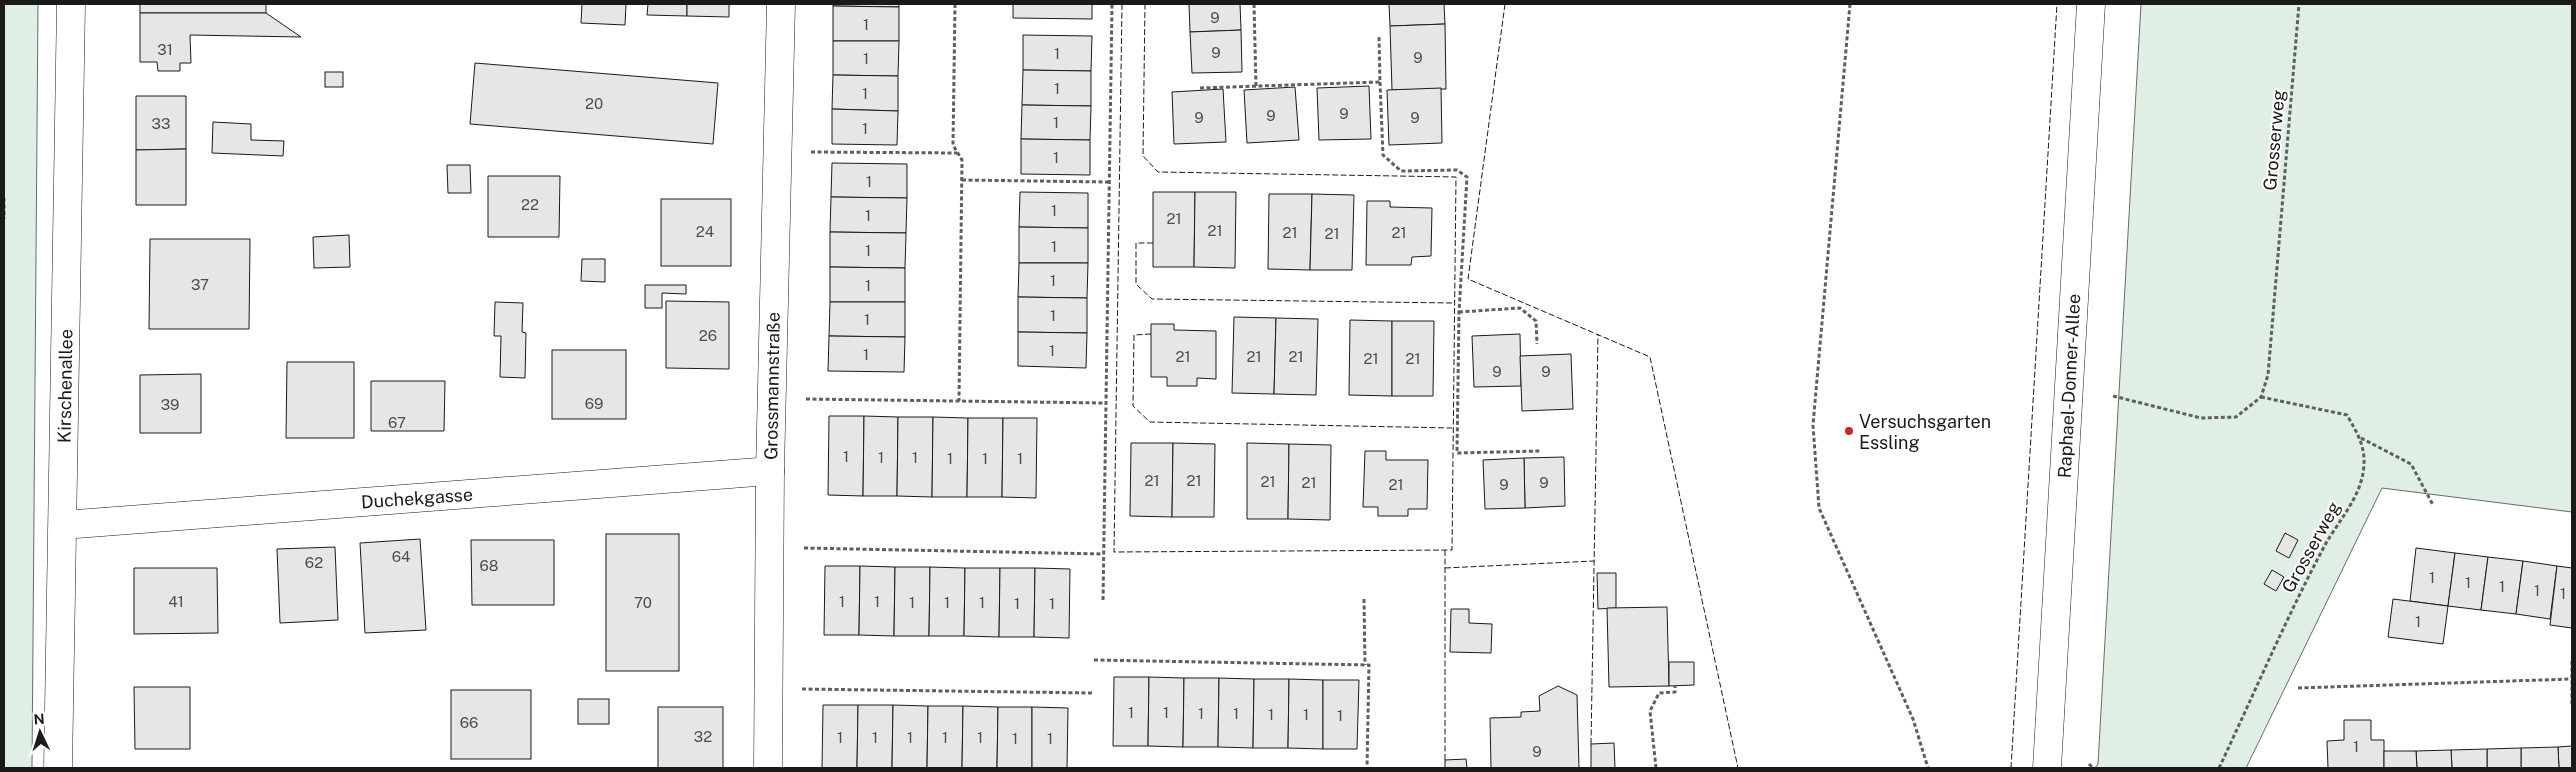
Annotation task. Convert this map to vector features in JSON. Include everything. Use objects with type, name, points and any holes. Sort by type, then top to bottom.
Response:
[{"type":"street","name":"Kirschenallee","points":[[58,768],[71,4]]},
{"type":"street","name":"Grossmannstraße","points":[[768,768],[770,471],[782,4]]},
{"type":"street","name":"Raphael-Donner-Allee","points":[[2047,768],[2091,4]]},
{"type":"street","name":"Duchekgasse","points":[[63,525],[770,471]]},
{"type":"path","points":[[955,4],[953,145],[962,160],[958,401]]},
{"type":"path","points":[[1103,600],[1112,4]]},
{"type":"path","points":[[1254,4],[1256,86]]},
{"type":"path","points":[[1850,4],[1813,425],[1819,508],[1913,719],[1928,768]]},
{"type":"path","name":"Grosserweg","points":[[2219,768],[2266,664],[2325,544],[2357,494],[2364,464],[2360,438],[2347,415],[2261,397],[2268,375],[2299,4]]},
{"type":"path","points":[[1379,37],[1383,155],[1401,171],[1456,170],[1467,177],[1459,312],[1457,453],[1540,451]]},
{"type":"path","points":[[1200,88],[1380,82]]},
{"type":"path","points":[[778,152],[958,153]]},
{"type":"path","points":[[962,180],[1109,182]]},
{"type":"path","points":[[4,198],[4,219]]},
{"type":"path","points":[[1459,312],[1520,308],[1536,320],[1537,344]]},
{"type":"path","points":[[2113,396],[2201,418],[2236,417],[2261,397]]},
{"type":"path","points":[[772,399],[1105,403]]},
{"type":"path","points":[[2360,438],[2411,464],[2433,505]]},
{"type":"path","points":[[770,547],[1103,554]]},
{"type":"path","points":[[1364,599],[1365,665]]},
{"type":"path","points":[[1094,660],[1369,665],[1367,768]]},
{"type":"path","points":[[2572,661],[2572,707]]},
{"type":"path","points":[[2298,688],[2572,679]]},
{"type":"path","points":[[1656,768],[1650,711],[1659,693],[1675,692],[1675,685]]},
{"type":"path","points":[[769,688],[1093,693]]},
{"type":"path","points":[[2089,764],[2092,768]]},
{"type":"green space","points":[[4,4],[38,4],[32,768],[4,768]]},
{"type":"green space","points":[[2141,4],[2572,4],[2572,512],[2382,488],[2246,768],[2095,768],[2098,764]]},
{"type":"building","points":[[140,4],[266,4],[266,13],[140,13]]},
{"type":"building","points":[[582,4],[626,4],[625,25],[581,23]]},
{"type":"building","points":[[648,4],[687,4],[687,16],[647,15]]},
{"type":"building","points":[[687,4],[729,4],[729,17],[687,16]]},
{"type":"building","points":[[833,4],[899,4],[899,7],[833,6]]},
{"type":"building","points":[[1013,4],[1092,4],[1092,19],[1013,18]]},
{"type":"building","points":[[1189,4],[1240,4],[1241,30],[1190,32]]},
{"type":"building","points":[[1389,4],[1444,4],[1445,24],[1390,26]]},
{"type":"building","points":[[833,6],[899,7],[899,41],[833,41]]},
{"type":"building","points":[[140,13],[266,13],[301,37],[190,35],[191,63],[180,63],[180,71],[158,71],[157,62],[140,62]]},
{"type":"building","points":[[1445,24],[1446,89],[1392,90],[1390,26]]},
{"type":"building","points":[[1241,30],[1242,72],[1192,73],[1190,32]]},
{"type":"building","points":[[1023,35],[1092,36],[1091,71],[1023,70]]},
{"type":"building","points":[[833,41],[899,41],[898,76],[833,75]]},
{"type":"building","points":[[475,63],[718,83],[713,144],[470,124]]},
{"type":"building","points":[[1023,70],[1091,71],[1091,106],[1022,105]]},
{"type":"building","points":[[325,72],[343,72],[343,87],[325,87]]},
{"type":"building","points":[[833,75],[898,76],[898,111],[832,109]]},
{"type":"building","points":[[1369,86],[1371,139],[1319,140],[1317,88]]},
{"type":"building","points":[[1295,87],[1299,140],[1247,143],[1244,90]]},
{"type":"building","points":[[1441,88],[1442,143],[1389,145],[1387,90]]},
{"type":"building","points":[[1223,89],[1226,142],[1174,144],[1172,92]]},
{"type":"building","points":[[136,96],[186,96],[186,149],[136,150]]},
{"type":"building","points":[[1022,105],[1091,106],[1090,140],[1021,139]]},
{"type":"building","points":[[832,109],[898,111],[897,145],[832,144]]},
{"type":"building","points":[[213,122],[251,124],[251,140],[284,141],[283,156],[212,153]]},
{"type":"building","points":[[1021,139],[1090,140],[1090,175],[1021,174]]},
{"type":"building","points":[[186,149],[186,205],[136,205],[136,150]]},
{"type":"building","points":[[832,163],[907,164],[907,198],[831,197]]},
{"type":"building","points":[[447,165],[470,165],[471,193],[448,193]]},
{"type":"building","points":[[488,176],[560,176],[559,237],[488,237]]},
{"type":"building","points":[[1020,192],[1088,193],[1088,228],[1019,227]]},
{"type":"building","points":[[1153,192],[1195,192],[1194,267],[1153,267]]},
{"type":"building","points":[[1195,192],[1236,192],[1235,268],[1194,267]]},
{"type":"building","points":[[1269,194],[1312,194],[1310,270],[1268,269]]},
{"type":"building","points":[[1312,194],[1354,195],[1352,270],[1310,270]]},
{"type":"building","points":[[831,197],[907,198],[906,233],[830,232]]},
{"type":"building","points":[[661,199],[731,199],[731,266],[661,266]]},
{"type":"building","points":[[1367,201],[1390,201],[1390,207],[1432,208],[1431,256],[1412,257],[1411,265],[1366,265]]},
{"type":"building","points":[[1019,227],[1088,228],[1088,263],[1019,263]]},
{"type":"building","points":[[830,232],[906,233],[905,268],[830,267]]},
{"type":"building","points":[[349,235],[350,267],[314,268],[313,237]]},
{"type":"building","points":[[150,239],[250,239],[249,329],[149,329]]},
{"type":"building","points":[[582,259],[605,259],[605,282],[581,281]]},
{"type":"building","points":[[1019,263],[1088,263],[1087,298],[1018,297]]},
{"type":"building","points":[[830,267],[905,268],[905,302],[830,302]]},
{"type":"building","points":[[645,285],[686,285],[686,294],[662,293],[662,308],[645,308]]},
{"type":"building","points":[[1018,297],[1087,298],[1087,333],[1018,332]]},
{"type":"building","points":[[666,301],[729,302],[729,369],[666,368]]},
{"type":"building","points":[[495,302],[523,303],[522,332],[526,333],[525,378],[500,377],[501,336],[494,336]]},
{"type":"building","points":[[830,302],[905,302],[905,337],[829,336]]},
{"type":"building","points":[[1234,317],[1276,318],[1274,394],[1232,393]]},
{"type":"building","points":[[1276,318],[1318,319],[1316,395],[1274,394]]},
{"type":"building","points":[[1350,320],[1392,321],[1392,396],[1349,395]]},
{"type":"building","points":[[1392,321],[1434,321],[1433,396],[1392,396]]},
{"type":"building","points":[[1151,324],[1174,324],[1174,330],[1216,331],[1216,379],[1197,378],[1197,386],[1167,386],[1167,377],[1151,377]]},
{"type":"building","points":[[1018,332],[1087,333],[1086,368],[1018,366]]},
{"type":"building","points":[[1520,334],[1521,386],[1474,387],[1472,336]]},
{"type":"building","points":[[829,336],[905,337],[904,372],[828,371]]},
{"type":"building","points":[[552,350],[626,350],[626,419],[552,419]]},
{"type":"building","points":[[1571,354],[1573,409],[1522,411],[1520,356]]},
{"type":"building","points":[[287,362],[354,362],[354,438],[286,438]]},
{"type":"building","points":[[201,374],[201,433],[140,433],[140,375]]},
{"type":"building","points":[[371,381],[445,381],[444,431],[371,431]]},
{"type":"building","points":[[829,416],[864,416],[863,496],[828,495]]},
{"type":"building","points":[[864,416],[898,417],[897,496],[863,496]]},
{"type":"building","points":[[898,417],[933,417],[932,497],[897,496]]},
{"type":"building","points":[[933,417],[968,418],[967,497],[932,497]]},
{"type":"building","points":[[968,418],[1003,418],[1002,497],[967,497]]},
{"type":"building","points":[[1003,418],[1037,418],[1036,498],[1002,497]]},
{"type":"building","points":[[1131,443],[1173,443],[1172,517],[1130,516]]},
{"type":"building","points":[[1173,443],[1215,444],[1214,517],[1172,517]]},
{"type":"building","points":[[1247,443],[1289,444],[1288,519],[1247,519]]},
{"type":"building","points":[[1289,444],[1331,445],[1330,520],[1288,519]]},
{"type":"building","points":[[1365,451],[1386,451],[1386,460],[1428,460],[1427,509],[1408,509],[1408,516],[1378,516],[1378,507],[1363,507]]},
{"type":"building","points":[[1564,457],[1565,506],[1525,508],[1524,458]]},
{"type":"building","points":[[1524,458],[1525,508],[1485,509],[1483,460]]},
{"type":"building","points":[[2285,533],[2298,540],[2289,558],[2276,551]]},
{"type":"building","points":[[606,534],[679,534],[679,671],[606,671]]},
{"type":"building","points":[[420,539],[426,630],[365,633],[360,543]]},
{"type":"building","points":[[471,540],[554,540],[554,605],[472,605]]},
{"type":"building","points":[[335,547],[338,620],[280,623],[277,549]]},
{"type":"building","points":[[2416,548],[2455,553],[2448,606],[2410,601]]},
{"type":"building","points":[[2455,553],[2488,557],[2481,610],[2448,606]]},
{"type":"building","points":[[2488,557],[2523,561],[2516,614],[2481,610]]},
{"type":"building","points":[[2523,561],[2557,566],[2550,619],[2516,614]]},
{"type":"building","points":[[825,566],[860,566],[859,635],[824,635]]},
{"type":"building","points":[[860,566],[895,567],[894,636],[859,635]]},
{"type":"building","points":[[2557,566],[2572,568],[2572,628],[2550,625]]},
{"type":"building","points":[[895,567],[930,567],[929,636],[894,636]]},
{"type":"building","points":[[930,567],[965,568],[964,636],[929,636]]},
{"type":"building","points":[[134,568],[217,568],[218,633],[134,634]]},
{"type":"building","points":[[965,568],[1000,568],[999,637],[964,636]]},
{"type":"building","points":[[1000,568],[1035,568],[1034,637],[999,637]]},
{"type":"building","points":[[1035,568],[1070,569],[1069,638],[1034,637]]},
{"type":"building","points":[[2272,570],[2284,577],[2276,591],[2264,584]]},
{"type":"building","points":[[1597,573],[1616,573],[1616,608],[1598,609]]},
{"type":"building","points":[[2393,599],[2448,606],[2443,644],[2388,637]]},
{"type":"building","points":[[1667,607],[1669,686],[1609,687],[1607,608]]},
{"type":"building","points":[[1451,609],[1469,609],[1469,623],[1492,624],[1491,653],[1450,652]]},
{"type":"building","points":[[1669,662],[1694,662],[1694,685],[1669,686]]},
{"type":"building","points":[[1114,677],[1149,677],[1148,746],[1113,746]]},
{"type":"building","points":[[1149,677],[1184,678],[1183,747],[1148,746]]},
{"type":"building","points":[[1184,678],[1219,678],[1218,747],[1183,747]]},
{"type":"building","points":[[1219,678],[1254,679],[1253,748],[1218,747]]},
{"type":"building","points":[[1254,679],[1289,679],[1288,748],[1253,748]]},
{"type":"building","points":[[1289,679],[1323,680],[1323,749],[1288,748]]},
{"type":"building","points":[[1323,680],[1359,680],[1357,749],[1323,749]]},
{"type":"building","points":[[1558,686],[1577,695],[1579,768],[1491,768],[1490,718],[1521,717],[1521,712],[1540,711],[1539,696]]},
{"type":"building","points":[[134,687],[190,687],[190,749],[135,749]]},
{"type":"building","points":[[451,690],[531,690],[531,759],[451,759]]},
{"type":"building","points":[[578,699],[609,699],[609,724],[578,724]]},
{"type":"building","points":[[823,705],[858,705],[857,768],[822,768]]},
{"type":"building","points":[[858,705],[893,705],[892,768],[857,768]]},
{"type":"building","points":[[893,705],[928,706],[927,768],[892,768]]},
{"type":"building","points":[[928,706],[963,706],[962,768],[927,768]]},
{"type":"building","points":[[963,706],[998,707],[997,768],[962,768]]},
{"type":"building","points":[[658,707],[723,707],[723,768],[658,768]]},
{"type":"building","points":[[998,707],[1032,707],[1032,768],[997,768]]},
{"type":"building","points":[[1032,707],[1068,708],[1067,768],[1032,768]]},
{"type":"building","points":[[2344,720],[2371,720],[2371,740],[2384,740],[2384,768],[2328,768],[2327,741],[2344,740]]},
{"type":"building","points":[[1614,743],[1615,768],[1591,768],[1591,744]]},
{"type":"building","points":[[2572,746],[2572,768],[2559,768],[2558,747]]},
{"type":"building","points":[[2558,747],[2559,768],[2521,768],[2521,748]]},
{"type":"building","points":[[2521,748],[2521,768],[2487,768],[2487,749]]},
{"type":"building","points":[[2487,749],[2487,768],[2452,768],[2451,750]]},
{"type":"building","points":[[2451,750],[2452,768],[2417,768],[2416,751]]},
{"type":"building","points":[[2384,751],[2416,751],[2417,768],[2384,768]]},
{"type":"building","points":[[1466,759],[1467,768],[1445,768],[1445,760]]},
{"type":"fence","points":[[1122,4],[1114,552],[1452,550],[1456,177],[1158,172],[1143,156],[1145,4]]},
{"type":"fence","points":[[1505,4],[1468,279],[1650,357],[1738,768]]},
{"type":"fence","points":[[2011,768],[2057,4]]},
{"type":"fence","points":[[1153,243],[1136,243],[1136,284],[1152,299],[1453,303]]},
{"type":"fence","points":[[1151,334],[1134,335],[1133,406],[1150,422],[1452,428]]},
{"type":"fence","points":[[1591,744],[1598,334]]},
{"type":"fence","points":[[1445,550],[1445,763]]},
{"type":"fence","points":[[1445,568],[1594,561]]},
{"type":"place","name":"Versuchsgarten Essling","points":[[1849,431]]}]
